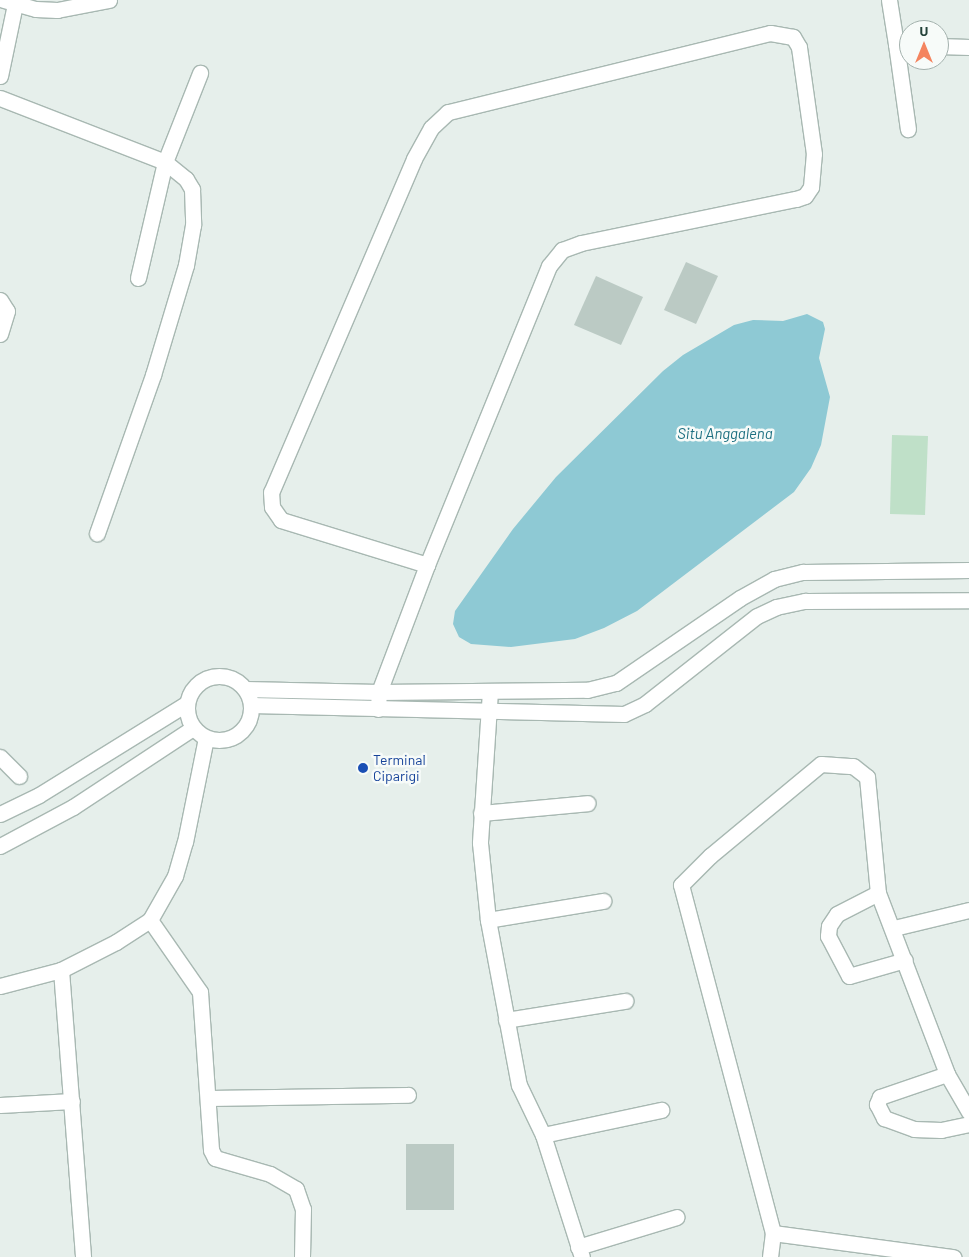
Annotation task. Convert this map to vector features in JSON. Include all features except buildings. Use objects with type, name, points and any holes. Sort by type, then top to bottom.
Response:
[{"type":"street","points":[[0,76],[10,2],[57,10],[109,0]]},
{"type":"street","points":[[889,0],[899,35]]},
{"type":"street","points":[[378,709],[379,692],[427,565],[549,266],[562,250],[581,243],[805,196],[814,170],[814,154],[799,47],[793,37],[770,33],[448,112],[431,128],[414,159],[271,492],[272,507],[281,520],[427,565]]},
{"type":"street","points":[[949,46],[969,47]]},
{"type":"street","points":[[904,70],[908,129]]},
{"type":"street","points":[[138,278],[165,162],[200,73]]},
{"type":"street","points":[[0,98],[165,162],[186,179],[192,189],[194,199],[188,256],[153,375],[97,533]]},
{"type":"street","points":[[0,300],[7,311],[0,334]]},
{"type":"street","points":[[245,688],[379,692],[587,690],[616,683],[740,598],[784,576],[803,572],[968,568],[969,585]]},
{"type":"street","points":[[251,705],[488,713],[624,714],[645,704],[757,616],[805,601],[969,600]]},
{"type":"street","points":[[0,814],[39,795],[186,704],[193,687],[209,676],[232,678],[245,688],[251,705],[250,719],[237,735],[219,741],[206,738],[192,728],[186,704]]},
{"type":"street","points":[[490,692],[480,843],[488,920],[519,1085],[543,1135],[580,1252],[677,1216]]},
{"type":"street","points":[[0,846],[73,807],[192,728]]},
{"type":"street","points":[[0,986],[61,970],[116,942],[150,920],[175,876],[185,842],[206,738]]},
{"type":"street","points":[[0,757],[19,776]]},
{"type":"street","points":[[770,1257],[773,1233],[681,886],[710,856],[821,764],[837,763],[853,766],[867,777],[878,893],[894,928],[947,1074],[969,1112]]},
{"type":"street","points":[[481,813],[588,803]]},
{"type":"street","points":[[878,893],[837,914],[829,926],[828,936],[849,976],[905,960]]},
{"type":"street","points":[[488,920],[603,901]]},
{"type":"street","points":[[894,928],[969,910]]},
{"type":"street","points":[[150,920],[200,992],[209,1098],[210,1150],[215,1158],[270,1174],[296,1189],[303,1209],[302,1257]]},
{"type":"street","points":[[61,970],[83,1257]]},
{"type":"street","points":[[506,1020],[625,1001]]},
{"type":"street","points":[[947,1074],[880,1097],[877,1104],[884,1118],[914,1129],[941,1130],[969,1124]]},
{"type":"street","points":[[209,1098],[408,1095]]},
{"type":"street","points":[[0,1105],[72,1101]]},
{"type":"street","points":[[543,1135],[661,1110]]},
{"type":"street","points":[[773,1233],[953,1257]]},
{"type":"green space","points":[[892,435],[928,436],[925,515],[890,514]]},
{"type":"water","name":"Situ Anggalena","points":[[807,314],[823,322],[825,329],[819,358],[830,397],[821,445],[811,468],[794,492],[637,611],[604,628],[575,639],[511,647],[471,644],[459,637],[453,624],[455,611],[513,529],[556,477],[663,371],[683,355],[734,325],[753,320],[783,321]]},
{"type":"place","name":"Terminal Ciparigi","points":[[363,768]]}]
